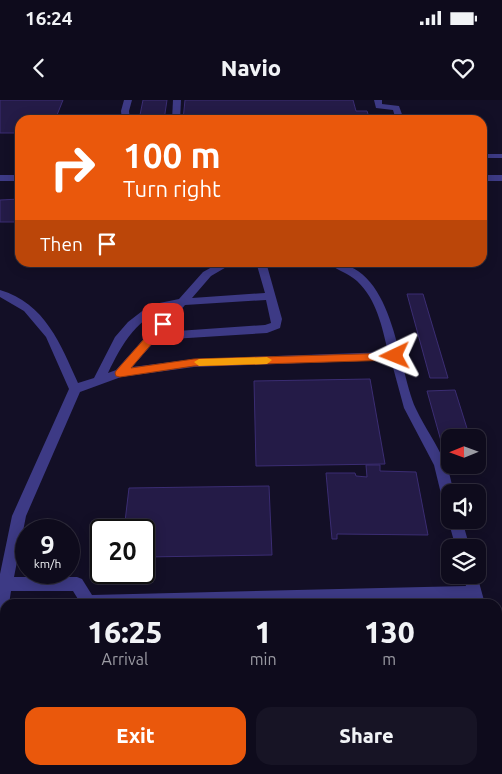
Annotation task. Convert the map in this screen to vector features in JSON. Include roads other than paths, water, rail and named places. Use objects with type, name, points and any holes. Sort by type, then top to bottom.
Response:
[{"type":"street","points":[[125,115],[128,100]]},
{"type":"street","points":[[176,115],[177,100]]},
{"type":"street","points":[[378,100],[379,106],[396,108],[398,115]]},
{"type":"street","points":[[487,156],[502,156]]},
{"type":"street","points":[[0,178],[15,178]]},
{"type":"street","points":[[487,178],[502,178]]},
{"type":"street","points":[[120,373],[207,274],[220,267]]},
{"type":"street","points":[[153,336],[267,329],[276,325],[277,319],[262,267]]},
{"type":"street","points":[[340,267],[354,275],[374,294],[381,307],[410,408],[440,465],[445,484]]},
{"type":"street","points":[[0,293],[28,308],[51,335],[75,389]]},
{"type":"street","points":[[98,381],[119,340],[132,325],[154,308],[182,302],[270,296]]},
{"type":"street","points":[[3,599],[19,516],[75,389],[120,373],[194,363],[395,356]]},
{"type":"street","points":[[6,584],[78,584],[86,599]]},
{"type":"street","points":[[408,599],[476,598],[472,584]]}]
